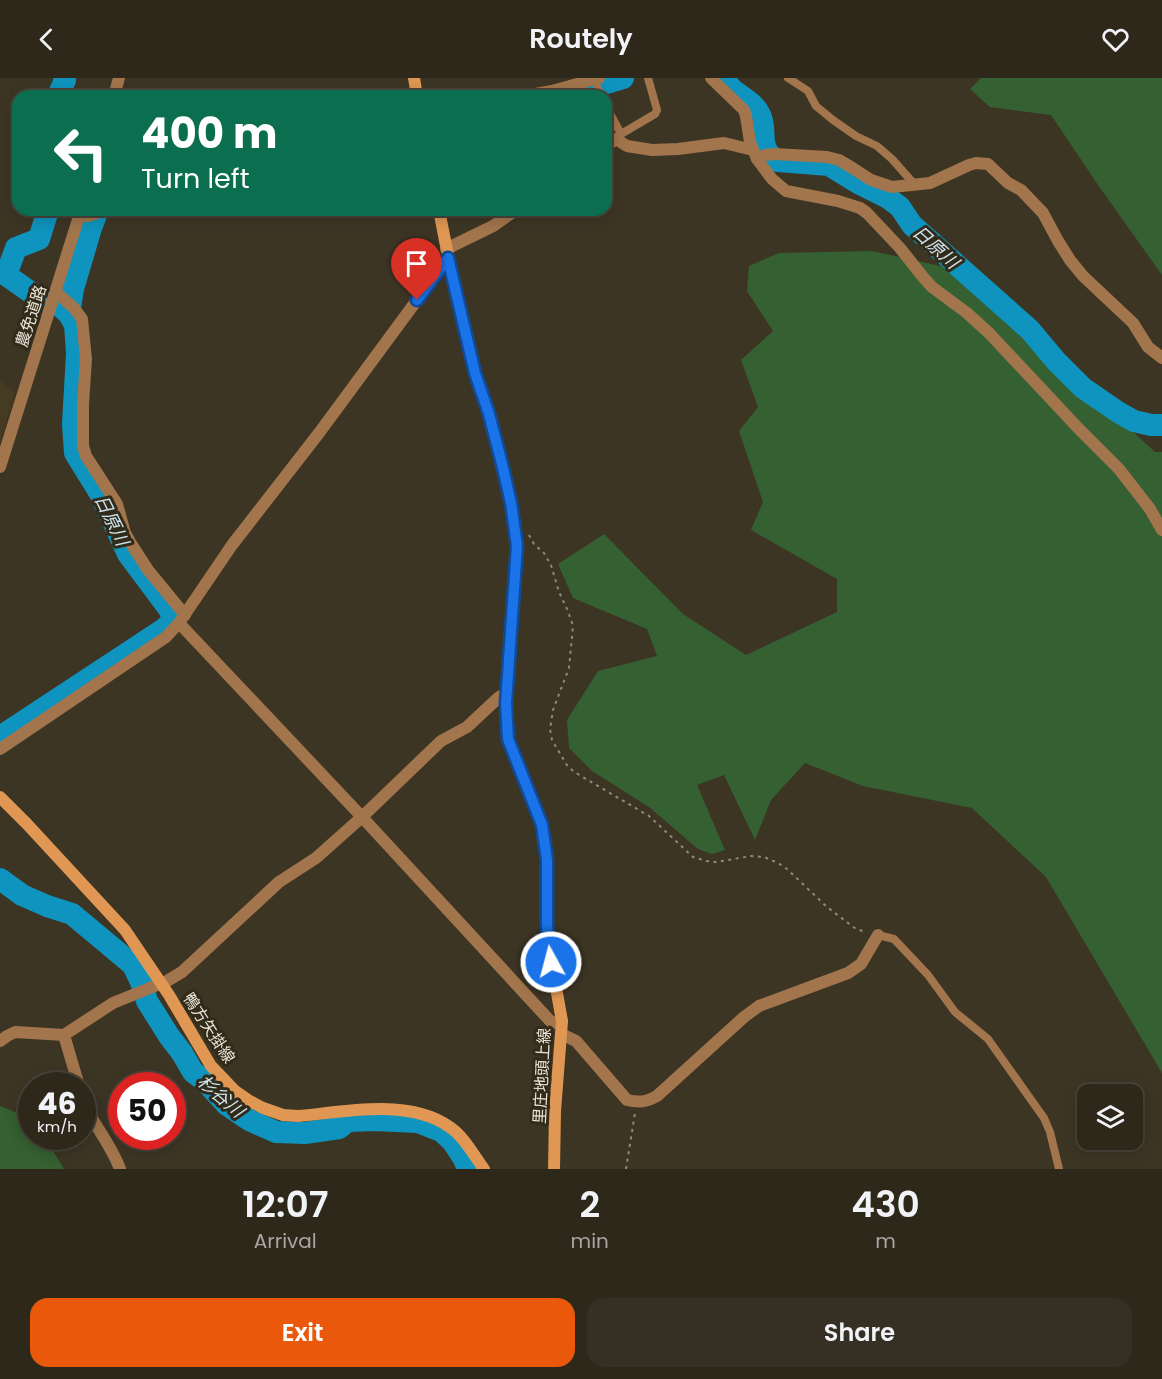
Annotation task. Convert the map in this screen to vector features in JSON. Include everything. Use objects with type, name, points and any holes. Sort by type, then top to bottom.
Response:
[{"type":"main road","name":"里庄地頭上線","points":[[439,216],[475,373],[502,464],[511,503],[517,546],[506,703],[508,739],[542,825],[547,860],[548,943],[561,1028],[555,1112],[554,1169]]},
{"type":"main road","name":"鴨方矢掛線","points":[[0,797],[125,930],[211,1066],[235,1091],[263,1108],[283,1115],[298,1116],[391,1109],[429,1116],[456,1132],[484,1169]]},
{"type":"street","points":[[711,78],[744,110],[772,179],[786,191],[838,201],[860,208],[867,213],[900,248],[923,278],[989,333],[1119,469],[1150,509],[1162,530]]},
{"type":"street","points":[[556,90],[596,80]]},
{"type":"street","points":[[614,140],[627,146],[652,150],[678,150],[724,143],[762,154],[827,157],[846,164],[871,180],[892,187],[930,183],[976,163],[988,164],[1003,179],[1021,190],[1043,213],[1070,260],[1083,276],[1133,323],[1148,347],[1162,358]]},
{"type":"street","name":"農免道路","points":[[0,467],[82,216]]},
{"type":"street","points":[[0,749],[166,637],[182,619],[232,545],[319,433],[447,253],[507,216]]},
{"type":"street","points":[[58,296],[74,308],[82,319],[86,359],[83,404],[83,446],[86,456],[117,504],[130,542],[182,619],[552,1023],[576,1041],[627,1100],[636,1103],[648,1101],[657,1096],[759,1006],[848,974],[861,964],[878,935]]},
{"type":"street","points":[[0,1041],[15,1032],[64,1035],[113,1003],[139,994],[182,972],[279,882],[316,858],[362,817],[441,741],[466,727],[507,692]]},
{"type":"street","points":[[64,1035],[75,1072]]},
{"type":"street","points":[[96,1124],[105,1137],[120,1169]]},
{"type":"lane","points":[[614,140],[655,114],[657,110],[648,78]]},
{"type":"lane","points":[[788,78],[808,91],[816,106],[832,120],[856,136],[877,146],[915,185]]},
{"type":"lane","points":[[878,935],[894,939],[928,975],[955,1012],[988,1039],[1044,1118],[1050,1132],[1059,1169]]},
{"type":"path","points":[[528,534],[551,564],[559,592],[573,626],[569,668],[553,710],[550,729],[552,740],[568,766],[649,816],[693,856],[717,862],[751,856],[764,857],[787,869],[827,907],[856,929],[878,935]]},
{"type":"path","points":[[626,1169],[636,1103]]},
{"type":"shaded area","points":[[0,382],[15,393],[0,442]]},
{"type":"green space","points":[[981,78],[1162,78],[1162,275],[1051,115],[990,107],[970,89]]},
{"type":"green space","points":[[872,251],[945,267],[1023,336],[1078,396],[1131,430],[1155,452],[1162,452],[1162,1073],[1046,877],[972,808],[863,786],[805,763],[771,800],[755,840],[724,775],[697,785],[725,850],[712,854],[698,849],[649,807],[592,771],[569,748],[567,720],[598,671],[657,656],[647,629],[573,598],[558,564],[604,534],[683,614],[746,655],[837,612],[837,579],[751,530],[763,502],[739,431],[758,407],[741,360],[773,331],[747,291],[749,266],[779,253]]},
{"type":"green space","points":[[0,1106],[18,1114],[18,1150],[53,1150],[64,1169],[0,1169]]},
{"type":"waterway","points":[[61,90],[64,78]]},
{"type":"waterway","name":"日原川","points":[[584,90],[623,78]]},
{"type":"waterway","name":"日原川","points":[[723,78],[732,89],[758,111],[762,121],[765,145],[771,156],[778,161],[829,165],[888,198],[900,207],[912,225],[1030,330],[1083,388],[1134,421],[1162,425]]},
{"type":"waterway","points":[[46,216],[39,239],[16,248],[6,275],[43,301],[60,306],[69,314]]},
{"type":"waterway","name":"日原川","points":[[0,737],[164,629],[172,621],[169,609],[128,554],[101,495],[75,453],[73,424],[77,353],[75,325],[69,314],[73,289],[96,216]]},
{"type":"waterway","name":"杉谷川","points":[[0,879],[22,895],[72,914],[133,965],[147,1001],[193,1072],[204,1080],[227,1105],[249,1120],[276,1132],[305,1133],[339,1128],[348,1121],[418,1122],[441,1131],[453,1142],[468,1169]]},
{"type":"route","points":[[417,300],[448,258],[475,373],[489,414],[511,503],[517,546],[506,703],[508,739],[542,825],[547,860],[546,904],[551,962]]}]
